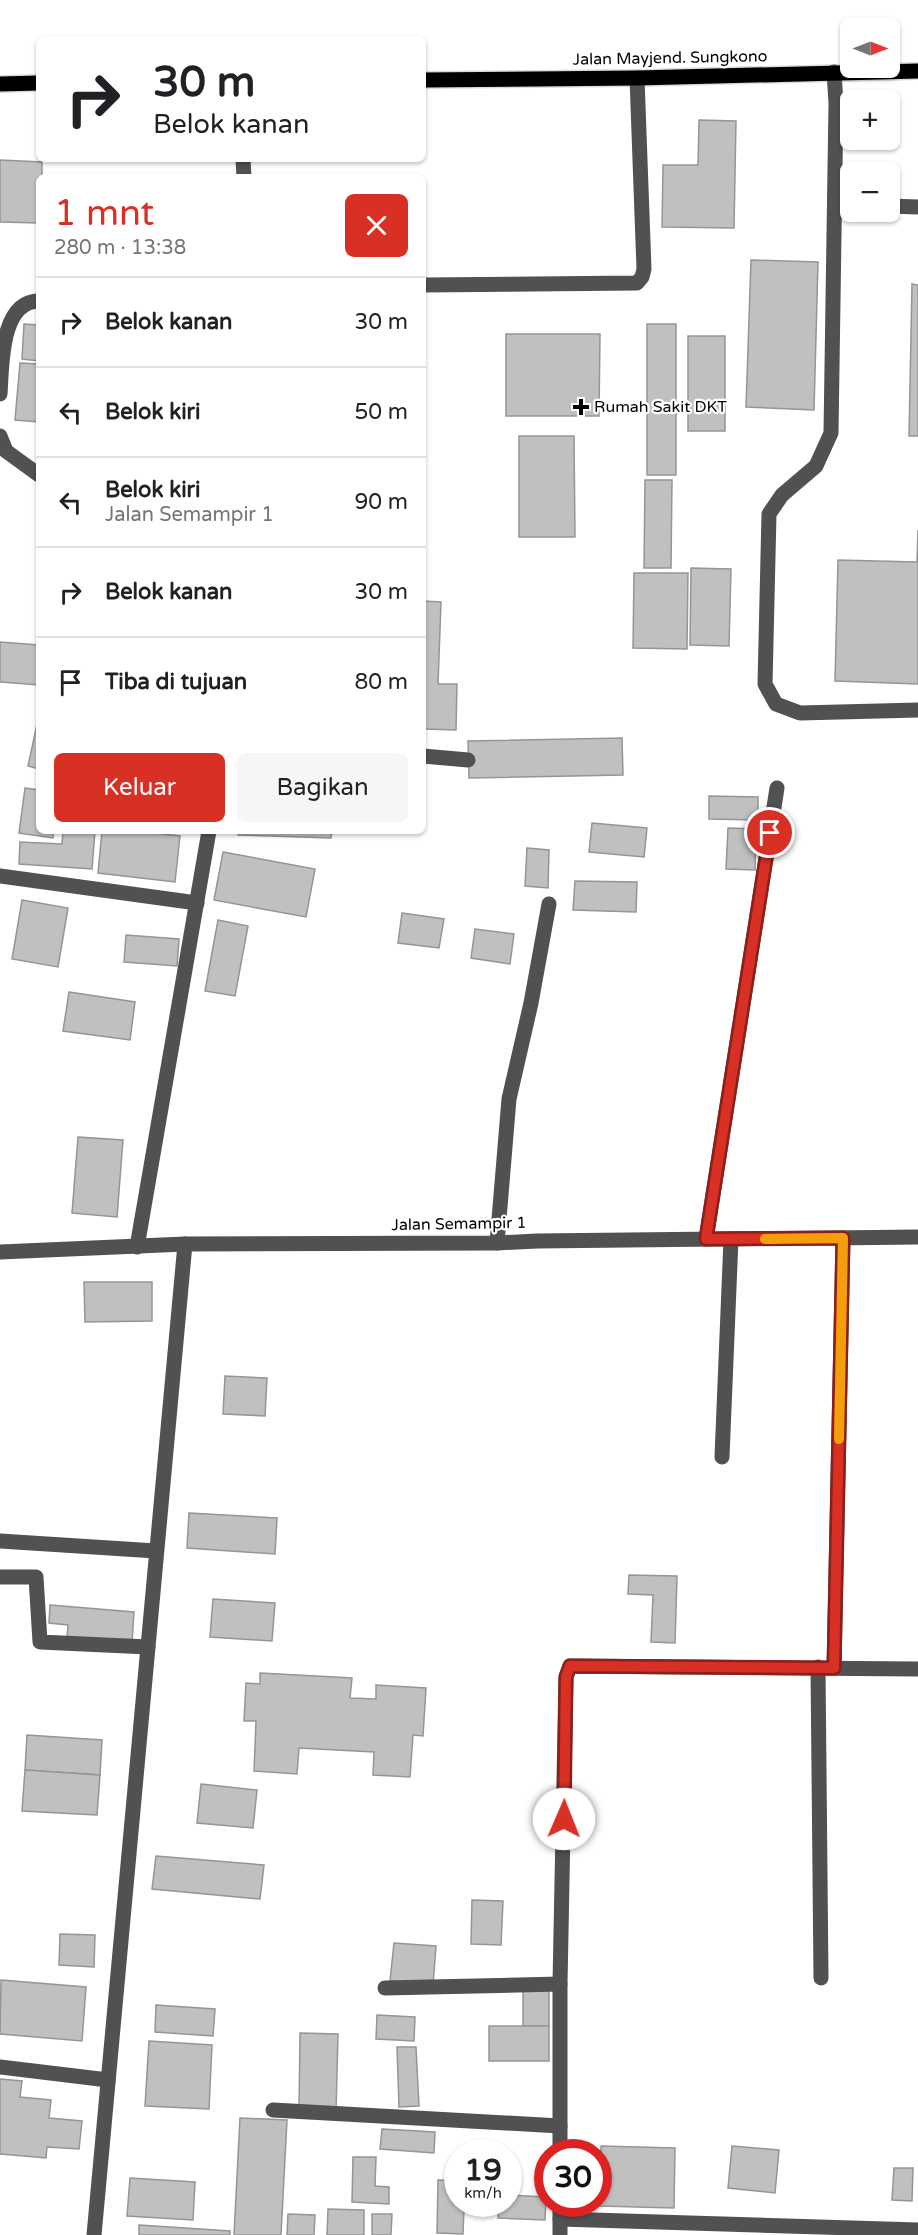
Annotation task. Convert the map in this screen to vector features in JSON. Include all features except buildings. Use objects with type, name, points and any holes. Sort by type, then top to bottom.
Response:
[{"type":"main road","name":"Jalan Mayjend. Sungkono","points":[[426,80],[637,78],[918,71]]},
{"type":"main road","points":[[0,84],[36,83]]},
{"type":"street","points":[[834,72],[835,204],[831,434],[816,466],[782,495],[769,514],[765,684],[776,704],[800,713],[918,710]]},
{"type":"street","points":[[426,285],[637,283],[644,269],[637,78]]},
{"type":"street","points":[[835,204],[840,204]]},
{"type":"street","points":[[900,206],[918,207]]},
{"type":"street","points":[[0,394],[4,335],[21,306],[36,302]]},
{"type":"street","points":[[0,436],[6,451],[36,473]]},
{"type":"street","points":[[426,756],[468,760]]},
{"type":"street","points":[[706,1239],[777,788]]},
{"type":"street","points":[[137,1246],[208,834]]},
{"type":"street","points":[[0,876],[197,903]]},
{"type":"street","points":[[496,1243],[509,1099],[531,1003],[549,904]]},
{"type":"street","name":"Jalan Semampir 1","points":[[0,1252],[185,1244],[496,1243],[918,1237]]},
{"type":"street","points":[[834,1668],[843,1238]]},
{"type":"street","points":[[722,1457],[730,1239]]},
{"type":"street","points":[[93,2235],[185,1244]]},
{"type":"street","points":[[0,1541],[156,1551]]},
{"type":"street","points":[[0,1577],[36,1577],[40,1642],[148,1647]]},
{"type":"street","points":[[560,2139],[560,1984],[566,1677],[570,1666],[918,1669]]},
{"type":"street","points":[[818,1667],[820,1978]]},
{"type":"street","points":[[385,1988],[560,1984]]},
{"type":"street","points":[[0,2067],[108,2080]]},
{"type":"street","points":[[273,2110],[560,2127]]},
{"type":"street","points":[[612,2214],[918,2229]]},
{"type":"street","points":[[560,2217],[560,2235]]},
{"type":"slow traffic","points":[[765,1239],[843,1238],[839,1439]]},
{"type":"place","name":"Rumah Sakit DKT","points":[[581,407]]},
{"type":"route","points":[[564,1819],[566,1677],[570,1666],[834,1668],[843,1238],[706,1239],[770,833]]}]
